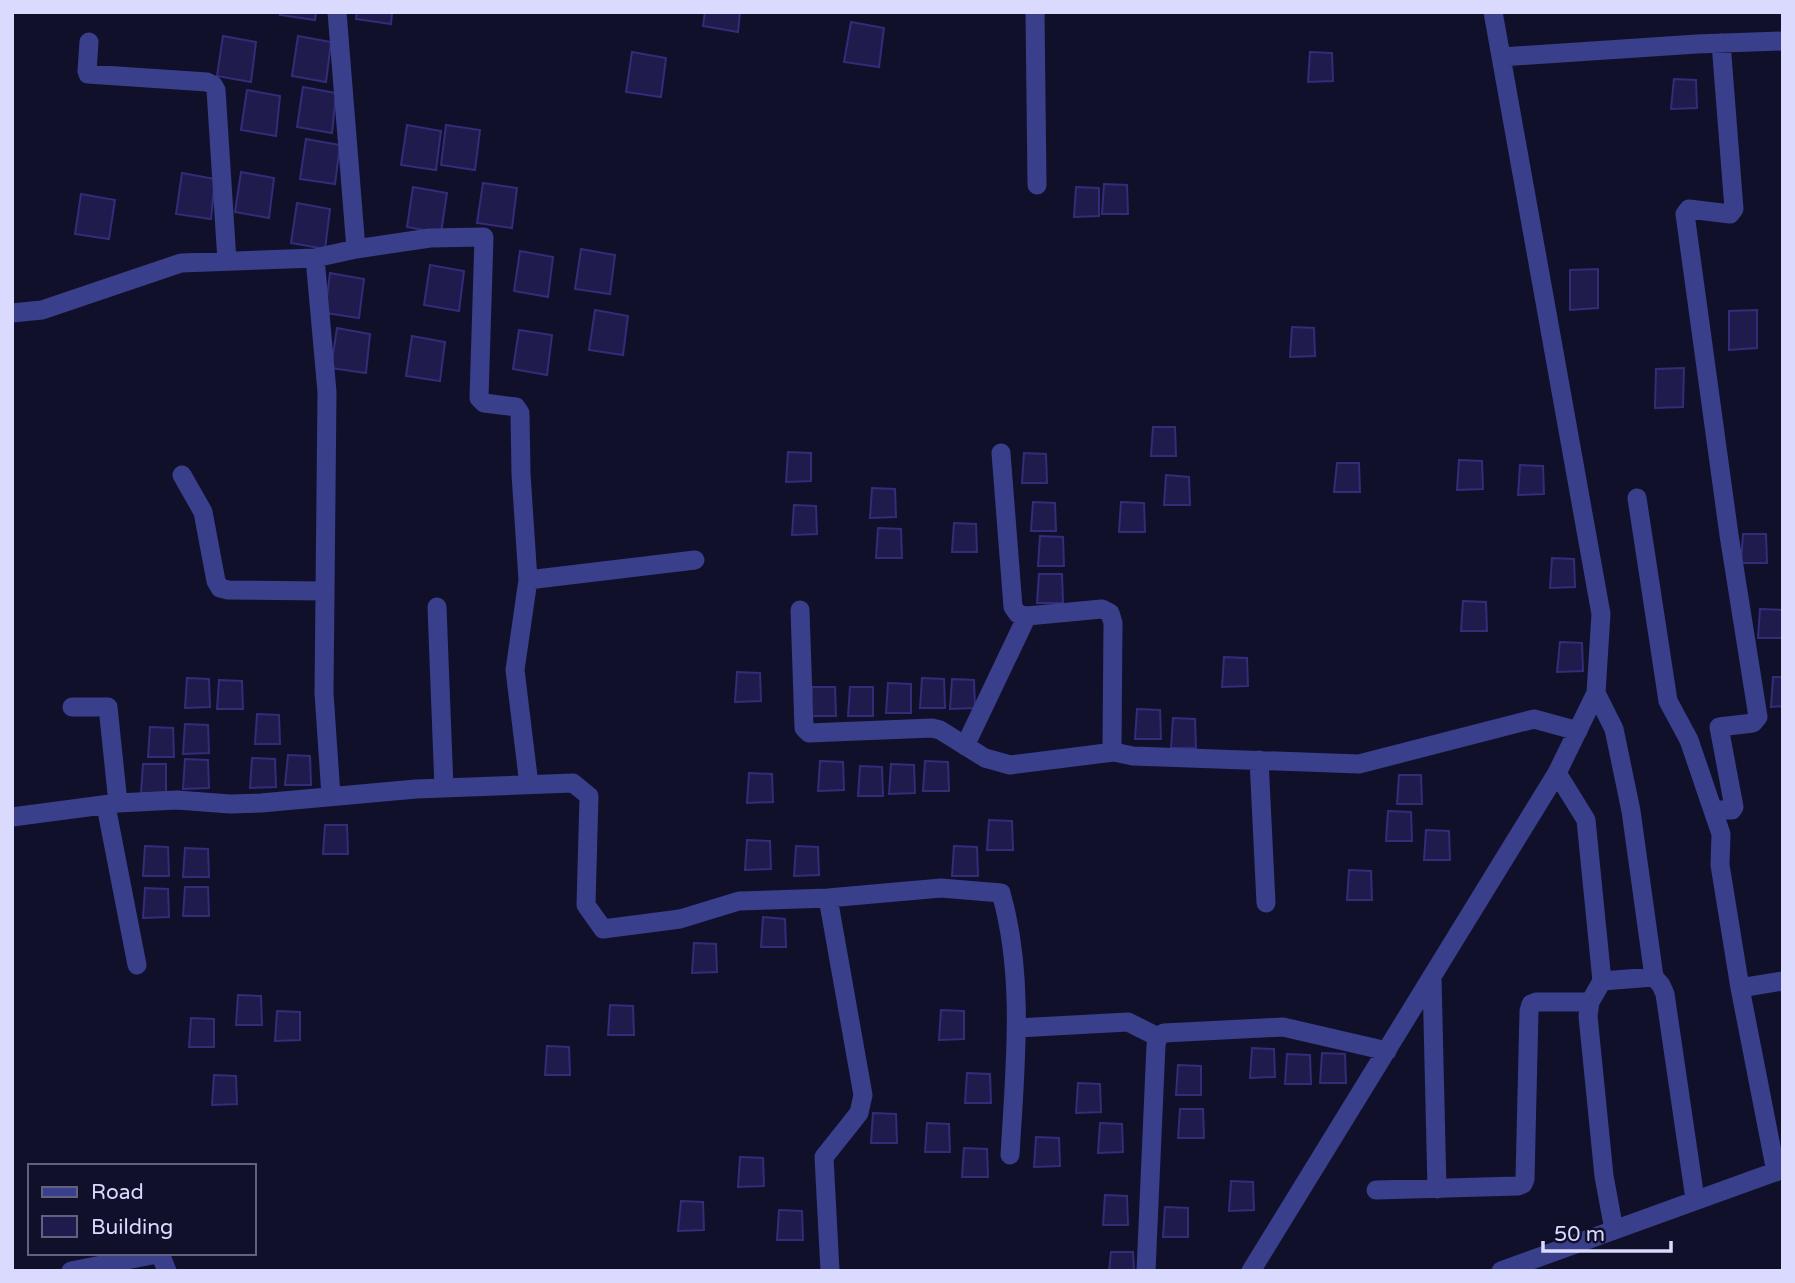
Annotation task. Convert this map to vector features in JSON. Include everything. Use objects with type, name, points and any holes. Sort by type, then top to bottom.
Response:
[{"type":"street","points":[[337,12],[356,249]]},
{"type":"street","points":[[1034,12],[1037,185]]},
{"type":"street","points":[[1251,1271],[1557,773],[1596,693],[1601,614],[1493,12]]},
{"type":"street","points":[[1501,57],[1783,41]]},
{"type":"street","points":[[89,42],[88,74],[207,82],[214,85],[227,261]]},
{"type":"street","points":[[1713,810],[1732,810],[1734,807],[1719,727],[1753,723],[1758,717],[1729,535],[1685,214],[1689,209],[1730,214],[1734,209],[1721,43]]},
{"type":"street","points":[[12,313],[42,310],[181,263],[315,258],[430,238],[484,237],[479,398],[484,403],[519,408],[528,580],[514,670],[529,785]]},
{"type":"street","points":[[315,258],[327,392],[324,693],[331,796]]},
{"type":"street","points":[[1001,453],[1013,607],[1018,614],[1027,615],[1102,609],[1110,613],[1114,623],[1114,752]]},
{"type":"street","points":[[182,475],[204,512],[216,581],[220,588],[325,591]]},
{"type":"street","points":[[1501,1271],[1779,1171],[1740,988],[1720,865],[1721,834],[1689,740],[1668,701],[1637,498]]},
{"type":"street","points":[[528,580],[695,560]]},
{"type":"street","points":[[437,607],[444,788]]},
{"type":"street","points":[[800,610],[804,728],[809,733],[932,728],[940,730],[985,758],[1010,765],[1114,752],[1133,756],[1359,764],[1534,719],[1578,731]]},
{"type":"street","points":[[965,746],[1027,615]]},
{"type":"street","points":[[1596,693],[1616,737],[1632,811],[1654,977],[1665,994],[1695,1199]]},
{"type":"street","points":[[72,707],[107,707],[112,804],[137,965]]},
{"type":"street","points":[[1259,760],[1266,903]]},
{"type":"street","points":[[1557,773],[1586,820],[1602,981],[1590,1002],[1588,1016],[1604,1176],[1614,1230]]},
{"type":"street","points":[[12,817],[112,804],[177,800],[261,803],[444,788],[573,783],[589,796],[586,905],[603,929],[680,919],[739,901],[828,898],[941,888],[1001,892],[1009,920],[1017,1028],[1010,1155]]},
{"type":"street","points":[[828,898],[863,1095],[859,1113],[824,1157],[831,1271]]},
{"type":"street","points":[[1433,976],[1437,1189]]},
{"type":"street","points":[[1602,981],[1654,977]]},
{"type":"street","points":[[1740,988],[1783,981]]},
{"type":"street","points":[[1376,1190],[1523,1184],[1531,1004],[1590,1002]]},
{"type":"street","points":[[1017,1028],[1128,1022],[1158,1037]]},
{"type":"street","points":[[1146,1271],[1158,1037],[1164,1033],[1271,1027],[1387,1051]]},
{"type":"street","points":[[71,1271],[152,1255]]},
{"type":"street","points":[[160,1255],[167,1271]]},
{"type":"building","points":[[281,12],[316,12],[315,20],[280,15]]},
{"type":"building","points":[[357,12],[392,12],[391,24],[356,19]]},
{"type":"building","points":[[705,12],[740,12],[738,32],[703,26]]},
{"type":"building","points":[[851,22],[884,28],[879,67],[844,62]]},
{"type":"building","points":[[223,36],[256,42],[251,82],[217,76]]},
{"type":"building","points":[[298,36],[331,42],[326,82],[292,76]]},
{"type":"building","points":[[632,52],[666,58],[661,97],[626,92]]},
{"type":"building","points":[[1310,52],[1332,53],[1333,81],[1308,82]]},
{"type":"building","points":[[1674,79],[1696,80],[1697,108],[1671,109]]},
{"type":"building","points":[[303,87],[336,93],[332,133],[297,127]]},
{"type":"building","points":[[247,90],[280,96],[276,136],[241,130]]},
{"type":"building","points":[[407,125],[441,131],[436,170],[401,165]]},
{"type":"building","points":[[446,125],[480,130],[475,170],[441,165]]},
{"type":"building","points":[[306,139],[340,145],[335,184],[300,179]]},
{"type":"building","points":[[241,172],[274,178],[269,218],[235,212]]},
{"type":"building","points":[[182,173],[215,179],[211,219],[176,214]]},
{"type":"building","points":[[483,183],[517,188],[512,228],[477,223]]},
{"type":"building","points":[[1104,184],[1127,185],[1128,214],[1102,214]]},
{"type":"building","points":[[413,187],[447,193],[441,233],[407,227]]},
{"type":"building","points":[[1076,187],[1099,188],[1099,216],[1074,217]]},
{"type":"building","points":[[81,194],[115,200],[109,239],[75,234]]},
{"type":"building","points":[[297,203],[330,209],[325,249],[291,243]]},
{"type":"building","points":[[581,249],[615,255],[610,294],[575,289]]},
{"type":"building","points":[[520,251],[553,257],[548,297],[514,291]]},
{"type":"building","points":[[430,265],[464,271],[459,311],[424,305]]},
{"type":"building","points":[[1598,269],[1598,308],[1570,310],[1570,270]]},
{"type":"building","points":[[330,273],[364,279],[359,318],[325,313]]},
{"type":"building","points":[[595,310],[628,316],[623,355],[589,350]]},
{"type":"building","points":[[1757,310],[1757,348],[1729,350],[1729,311]]},
{"type":"building","points":[[1292,327],[1314,328],[1315,356],[1290,357]]},
{"type":"building","points":[[337,328],[370,334],[366,373],[331,368]]},
{"type":"building","points":[[519,330],[552,335],[547,375],[513,369]]},
{"type":"building","points":[[412,336],[445,342],[440,381],[406,376]]},
{"type":"building","points":[[1684,368],[1683,407],[1655,408],[1656,369]]},
{"type":"building","points":[[1153,427],[1175,427],[1176,456],[1151,456]]},
{"type":"building","points":[[788,452],[811,453],[811,481],[786,482]]},
{"type":"building","points":[[1024,453],[1046,454],[1047,483],[1022,483]]},
{"type":"building","points":[[1459,460],[1482,461],[1483,489],[1457,490]]},
{"type":"building","points":[[1337,463],[1359,463],[1360,492],[1334,492]]},
{"type":"building","points":[[1520,465],[1543,466],[1544,494],[1518,495]]},
{"type":"building","points":[[1166,475],[1189,477],[1190,505],[1164,505]]},
{"type":"building","points":[[872,488],[895,489],[896,517],[870,518]]},
{"type":"building","points":[[1033,502],[1055,503],[1056,531],[1031,531]]},
{"type":"building","points":[[1121,502],[1144,503],[1145,532],[1119,532]]},
{"type":"building","points":[[794,505],[816,506],[817,534],[792,535]]},
{"type":"building","points":[[954,523],[976,524],[977,552],[952,552]]},
{"type":"building","points":[[878,528],[901,529],[902,558],[876,558]]},
{"type":"building","points":[[1743,534],[1766,534],[1767,563],[1741,563]]},
{"type":"building","points":[[1040,536],[1063,537],[1064,566],[1038,566]]},
{"type":"building","points":[[1552,558],[1574,559],[1575,587],[1550,588]]},
{"type":"building","points":[[1039,574],[1062,574],[1063,603],[1037,603]]},
{"type":"building","points":[[1463,601],[1486,602],[1487,631],[1461,631]]},
{"type":"building","points":[[1760,609],[1783,610],[1783,638],[1758,638]]},
{"type":"building","points":[[1560,642],[1582,643],[1583,671],[1557,672]]},
{"type":"building","points":[[1224,657],[1247,658],[1248,686],[1222,687]]},
{"type":"building","points":[[737,672],[760,673],[761,701],[735,702]]},
{"type":"building","points":[[1773,677],[1783,677],[1783,706],[1771,707]]},
{"type":"building","points":[[187,678],[209,679],[210,707],[185,708]]},
{"type":"building","points":[[922,678],[944,679],[945,708],[920,708]]},
{"type":"building","points":[[952,679],[974,680],[975,708],[950,709]]},
{"type":"building","points":[[219,680],[242,681],[243,709],[217,709]]},
{"type":"building","points":[[888,683],[911,684],[911,713],[886,713]]},
{"type":"building","points":[[812,687],[835,687],[836,716],[810,716]]},
{"type":"building","points":[[850,687],[873,687],[873,716],[848,716]]},
{"type":"building","points":[[1137,709],[1160,710],[1161,739],[1135,739]]},
{"type":"building","points":[[257,714],[279,715],[280,744],[255,744]]},
{"type":"building","points":[[1173,718],[1195,719],[1196,748],[1171,748]]},
{"type":"building","points":[[185,724],[208,725],[209,753],[183,754]]},
{"type":"building","points":[[150,727],[173,728],[174,757],[148,757]]},
{"type":"building","points":[[288,755],[310,756],[311,785],[285,785]]},
{"type":"building","points":[[252,758],[275,759],[276,787],[250,788]]},
{"type":"building","points":[[185,759],[208,760],[209,788],[183,789]]},
{"type":"building","points":[[820,761],[843,762],[844,790],[818,791]]},
{"type":"building","points":[[925,761],[948,762],[949,791],[923,791]]},
{"type":"building","points":[[143,764],[166,764],[166,793],[141,793]]},
{"type":"building","points":[[891,764],[914,765],[915,793],[889,794]]},
{"type":"building","points":[[860,766],[882,767],[883,796],[858,796]]},
{"type":"building","points":[[749,773],[772,774],[773,802],[747,803]]},
{"type":"building","points":[[1399,775],[1421,775],[1422,804],[1397,804]]},
{"type":"building","points":[[1388,811],[1411,812],[1412,841],[1386,841]]},
{"type":"building","points":[[989,820],[1012,821],[1013,850],[987,850]]},
{"type":"building","points":[[325,825],[347,825],[348,854],[323,854]]},
{"type":"building","points":[[1426,830],[1449,831],[1450,860],[1424,860]]},
{"type":"building","points":[[747,840],[770,841],[771,869],[745,870]]},
{"type":"building","points":[[145,846],[168,847],[169,876],[143,876]]},
{"type":"building","points":[[796,846],[818,847],[819,875],[794,876]]},
{"type":"building","points":[[954,846],[977,847],[978,876],[952,876]]},
{"type":"building","points":[[185,848],[208,849],[209,877],[183,877]]},
{"type":"building","points":[[1349,870],[1371,871],[1372,900],[1347,900]]},
{"type":"building","points":[[185,887],[208,887],[209,916],[183,916]]},
{"type":"building","points":[[145,888],[168,889],[169,917],[143,918]]},
{"type":"building","points":[[763,917],[785,919],[786,947],[761,947]]},
{"type":"building","points":[[694,943],[716,944],[717,972],[692,973]]},
{"type":"building","points":[[238,995],[261,996],[262,1025],[236,1025]]},
{"type":"building","points":[[610,1005],[633,1006],[634,1035],[608,1035]]},
{"type":"building","points":[[941,1010],[964,1011],[964,1039],[939,1040]]},
{"type":"building","points":[[277,1011],[300,1012],[300,1040],[275,1041]]},
{"type":"building","points":[[191,1018],[214,1019],[214,1047],[189,1047]]},
{"type":"building","points":[[547,1046],[569,1047],[570,1075],[545,1075]]},
{"type":"building","points":[[1252,1048],[1274,1049],[1275,1077],[1250,1078]]},
{"type":"building","points":[[1322,1053],[1345,1054],[1346,1083],[1320,1083]]},
{"type":"building","points":[[1287,1054],[1310,1055],[1311,1084],[1285,1084]]},
{"type":"building","points":[[1178,1065],[1201,1066],[1201,1095],[1176,1095]]},
{"type":"building","points":[[967,1073],[990,1074],[991,1103],[965,1103]]},
{"type":"building","points":[[214,1075],[236,1076],[237,1104],[212,1105]]},
{"type":"building","points":[[1078,1083],[1100,1084],[1101,1112],[1076,1113]]},
{"type":"building","points":[[1180,1109],[1203,1109],[1204,1138],[1178,1138]]},
{"type":"building","points":[[873,1113],[896,1114],[897,1143],[871,1143]]},
{"type":"building","points":[[927,1123],[949,1124],[950,1152],[925,1152]]},
{"type":"building","points":[[1100,1123],[1122,1124],[1123,1152],[1098,1153]]},
{"type":"building","points":[[1036,1137],[1059,1138],[1060,1166],[1034,1167]]},
{"type":"building","points":[[964,1148],[987,1149],[988,1177],[962,1177]]},
{"type":"building","points":[[740,1157],[763,1158],[764,1186],[738,1187]]},
{"type":"building","points":[[1231,1181],[1253,1182],[1254,1210],[1229,1211]]},
{"type":"building","points":[[1105,1195],[1127,1196],[1128,1225],[1103,1225]]},
{"type":"building","points":[[681,1201],[703,1202],[704,1230],[678,1231]]},
{"type":"building","points":[[1165,1207],[1188,1208],[1188,1237],[1163,1237]]},
{"type":"building","points":[[779,1210],[802,1211],[803,1240],[777,1240]]},
{"type":"building","points":[[1111,1252],[1133,1252],[1134,1271],[1109,1271]]}]
